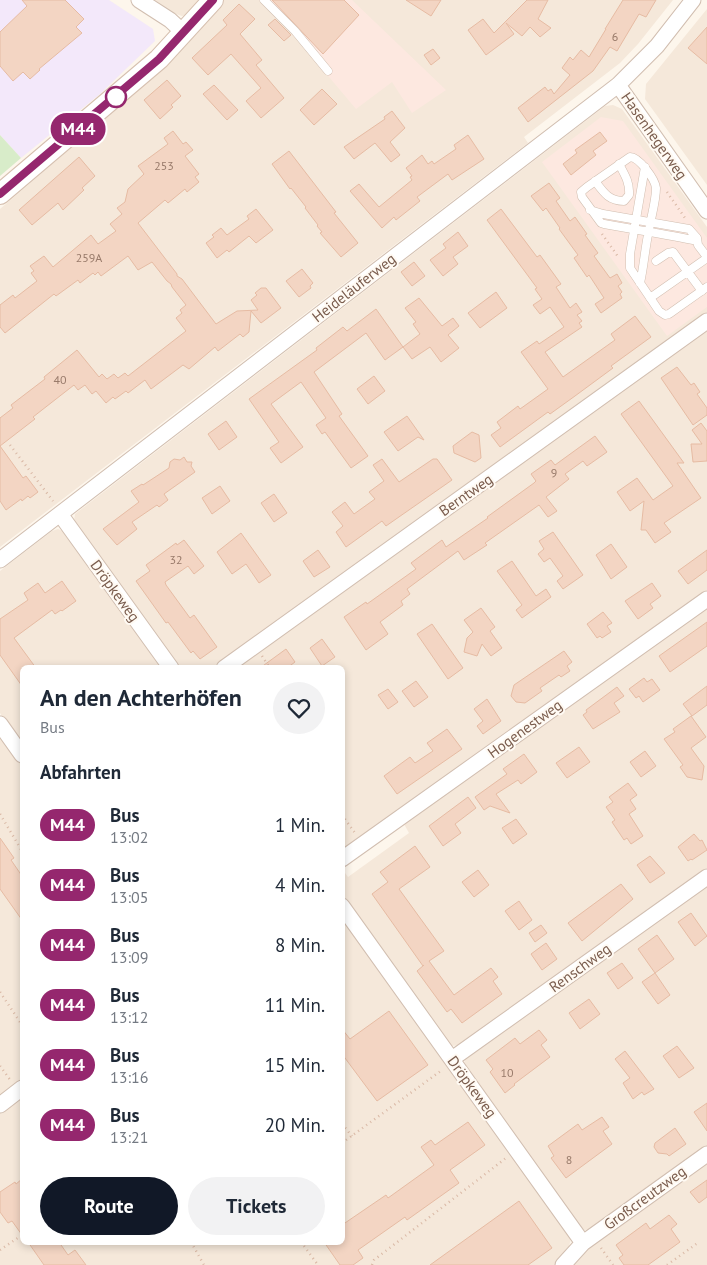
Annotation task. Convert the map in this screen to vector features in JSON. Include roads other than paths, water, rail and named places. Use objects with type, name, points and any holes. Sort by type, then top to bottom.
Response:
[{"type":"main road","points":[[0,194],[159,59],[213,0]]},
{"type":"street","points":[[138,0],[170,20],[183,32]]},
{"type":"street","name":"Heideläuferweg","points":[[0,560],[57,508],[618,85],[657,46],[693,0]]},
{"type":"street","name":"Hasenhegerweg","points":[[618,85],[707,211]]},
{"type":"street","name":"Berntweg","points":[[228,665],[707,321]]},
{"type":"street","name":"Dröpkeweg","points":[[57,508],[169,665]]},
{"type":"street","name":"Hogenestweg","points":[[345,857],[707,599]]},
{"type":"street","points":[[0,724],[20,752]]},
{"type":"street","name":"Renschweg","points":[[449,1063],[707,877]]},
{"type":"street","name":"Dröpkeweg","points":[[345,910],[449,1063],[590,1243]]},
{"type":"street","points":[[0,1104],[20,1089]]},
{"type":"street","name":"Großcreutzweg","points":[[590,1243],[707,1155]]},
{"type":"street","points":[[563,1265],[590,1243]]},
{"type":"lane","points":[[264,0],[295,31],[328,70]]},
{"type":"lane","points":[[640,283],[648,232],[656,188],[654,180],[639,160],[628,157],[618,164],[581,192],[582,198],[601,223],[634,230],[648,232],[697,241]]},
{"type":"lane","points":[[595,181],[605,195],[615,201],[624,200],[630,195],[630,188],[618,164]]},
{"type":"lane","points":[[644,168],[630,254],[630,268],[662,313],[667,315],[704,289],[673,252],[668,252],[656,261]]},
{"type":"lane","points":[[590,210],[603,214],[689,228],[697,238],[707,258],[648,295]]}]
